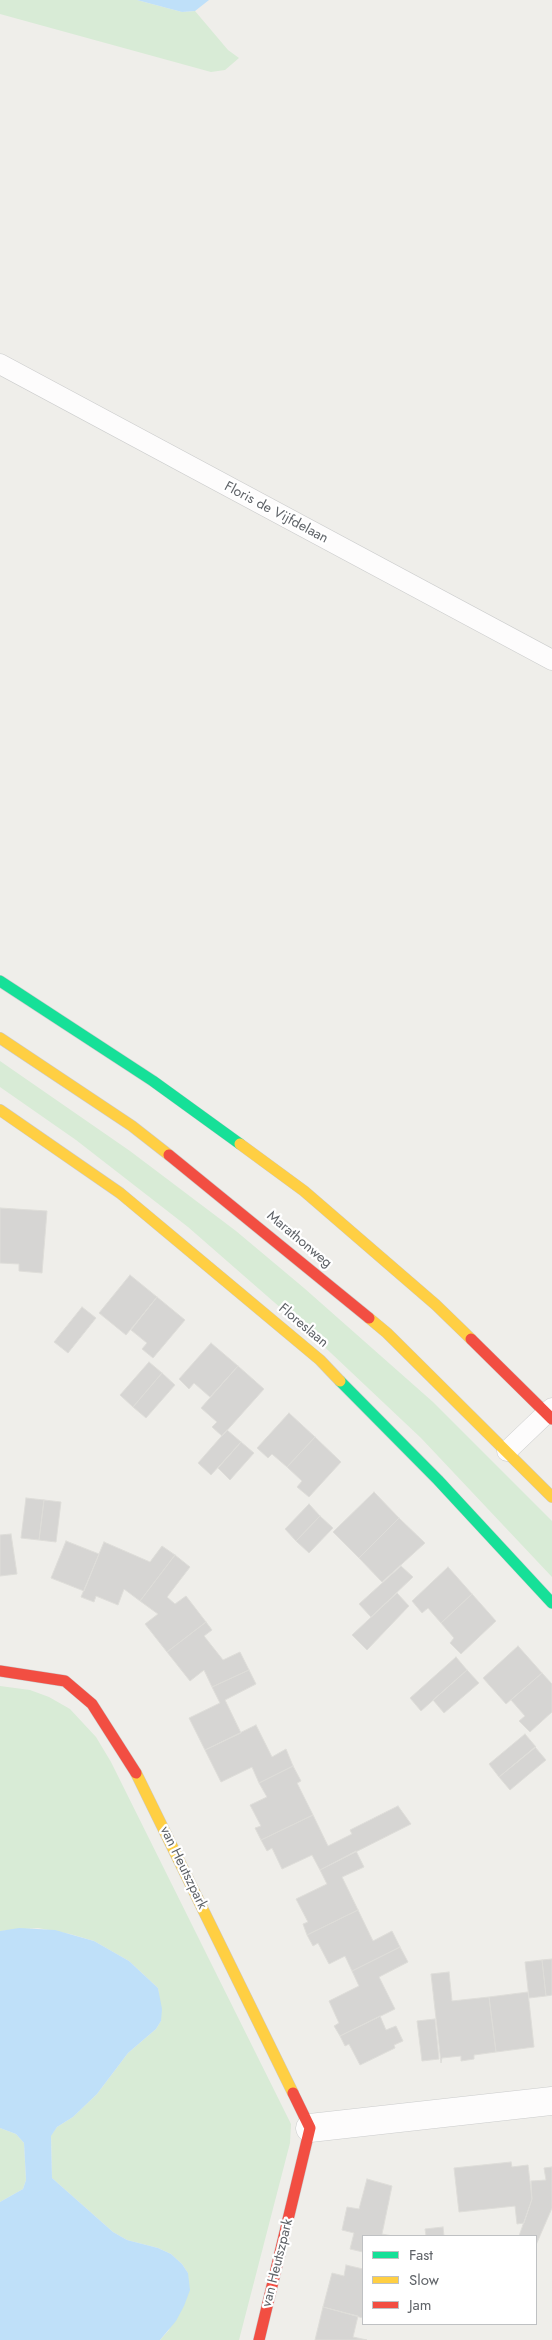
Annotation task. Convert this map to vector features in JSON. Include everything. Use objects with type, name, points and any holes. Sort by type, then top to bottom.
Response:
[{"type":"street","points":[[0,981],[153,1081],[304,1191],[436,1305],[550,1414]]},
{"type":"street","name":"Marathonweg","points":[[0,1038],[132,1126],[256,1224],[387,1333],[552,1497]]},
{"type":"street","name":"Floreslaan","points":[[0,1110],[120,1193],[320,1360],[438,1480],[552,1603]]},
{"type":"street","name":"van Heutszpark","points":[[0,1671],[65,1681],[92,1704],[138,1776],[310,2128],[259,2340]]},
{"type":"street","points":[[310,2128],[552,2101]]},
{"type":"lane","name":"Floris de Vijfdelaan","points":[[0,364],[552,660]]},
{"type":"lane","points":[[507,1451],[550,1414]]},
{"type":"green space","points":[[0,0],[137,0],[182,12],[195,11],[228,50],[239,58],[225,70],[211,72],[0,14]]},
{"type":"green space","points":[[0,1061],[130,1151],[236,1231],[304,1288],[433,1402],[552,1521],[552,1577],[421,1438],[314,1337],[188,1227],[76,1140],[0,1087]]},
{"type":"green space","points":[[0,1686],[30,1690],[49,1697],[70,1709],[96,1737],[111,1762],[291,2124],[290,2143],[239,2340],[160,2340],[169,2330],[188,2273],[182,2264],[171,2254],[158,2248],[127,2240],[113,2232],[52,2178],[51,2135],[57,2127],[73,2117],[97,2094],[128,2053],[156,2029],[161,2021],[158,1988],[129,1961],[94,1941],[38,1928],[0,1931]]},
{"type":"green space","points":[[0,2128],[16,2134],[24,2143],[26,2180],[23,2189],[0,2202]]},
{"type":"water","points":[[137,0],[209,0],[195,11],[182,12]]},
{"type":"water","points":[[19,1928],[55,1930],[94,1941],[129,1961],[158,1988],[162,2009],[161,2021],[156,2029],[128,2053],[97,2094],[73,2117],[57,2127],[51,2136],[52,2178],[113,2232],[127,2240],[158,2248],[171,2254],[182,2264],[188,2273],[190,2290],[184,2306],[176,2321],[160,2340],[0,2340],[0,2202],[23,2189],[26,2180],[24,2143],[16,2134],[0,2128],[0,1931]]},
{"type":"building","points":[[0,1208],[47,1211],[42,1273],[19,1271],[19,1264],[0,1263]]},
{"type":"building","points":[[130,1275],[157,1297],[126,1335],[99,1313]]},
{"type":"building","points":[[157,1297],[185,1320],[153,1358],[142,1349],[147,1343],[131,1330]]},
{"type":"building","points":[[82,1307],[96,1318],[68,1353],[54,1342]]},
{"type":"building","points":[[211,1343],[238,1366],[210,1397],[194,1383],[189,1389],[179,1379]]},
{"type":"building","points":[[149,1362],[162,1373],[133,1407],[120,1395]]},
{"type":"building","points":[[238,1366],[264,1389],[222,1436],[212,1427],[217,1422],[201,1408]]},
{"type":"building","points":[[162,1373],[175,1385],[146,1418],[133,1407]]},
{"type":"building","points":[[289,1413],[315,1437],[287,1467],[272,1454],[268,1458],[257,1448]]},
{"type":"building","points":[[227,1430],[241,1442],[211,1475],[198,1463]]},
{"type":"building","points":[[315,1437],[341,1462],[309,1497],[297,1487],[302,1481],[287,1467]]},
{"type":"building","points":[[241,1442],[254,1453],[230,1480],[218,1468]]},
{"type":"building","points":[[374,1492],[399,1518],[359,1558],[333,1532]]},
{"type":"building","points":[[26,1498],[44,1500],[39,1540],[21,1538]]},
{"type":"building","points":[[44,1500],[61,1502],[56,1542],[39,1540]]},
{"type":"building","points":[[309,1504],[320,1516],[296,1541],[285,1529]]},
{"type":"building","points":[[320,1516],[333,1528],[309,1553],[296,1541]]},
{"type":"building","points":[[399,1518],[425,1543],[382,1582],[359,1558]]},
{"type":"building","points":[[11,1534],[17,1574],[0,1576],[0,1535]]},
{"type":"building","points":[[66,1541],[99,1554],[84,1591],[51,1578]]},
{"type":"building","points":[[104,1542],[150,1562],[162,1546],[175,1555],[140,1601],[124,1589],[118,1605],[96,1596],[94,1602],[81,1597]]},
{"type":"building","points":[[175,1555],[190,1567],[167,1597],[175,1604],[186,1596],[206,1622],[167,1652],[145,1624],[158,1614],[140,1601]]},
{"type":"building","points":[[401,1566],[413,1577],[371,1617],[359,1604]]},
{"type":"building","points":[[448,1567],[472,1594],[441,1623],[428,1608],[422,1613],[412,1601]]},
{"type":"building","points":[[397,1593],[409,1606],[367,1650],[352,1635]]},
{"type":"building","points":[[472,1594],[496,1621],[461,1654],[450,1643],[454,1638],[441,1623]]},
{"type":"building","points":[[206,1622],[212,1630],[204,1636],[223,1660],[240,1652],[249,1670],[212,1687],[204,1670],[190,1681],[167,1652]]},
{"type":"building","points":[[518,1646],[542,1673],[506,1704],[483,1678]]},
{"type":"building","points":[[456,1657],[467,1670],[421,1711],[410,1698]]},
{"type":"building","points":[[249,1670],[256,1684],[225,1700],[241,1733],[205,1750],[189,1718],[220,1703],[212,1687]]},
{"type":"building","points":[[467,1670],[479,1683],[444,1713],[433,1700]]},
{"type":"building","points":[[542,1673],[552,1684],[552,1712],[530,1732],[519,1721],[525,1716],[511,1700]]},
{"type":"building","points":[[256,1725],[272,1757],[286,1749],[293,1766],[259,1783],[252,1767],[221,1782],[205,1750]]},
{"type":"building","points":[[525,1734],[536,1747],[499,1777],[489,1764]]},
{"type":"building","points":[[535,1747],[546,1760],[510,1790],[499,1777]]},
{"type":"building","points":[[293,1766],[301,1781],[297,1783],[313,1815],[261,1840],[255,1828],[261,1826],[250,1805],[267,1797],[259,1783]]},
{"type":"building","points":[[398,1806],[411,1824],[320,1870],[312,1855],[282,1869],[272,1848],[267,1851],[261,1840],[313,1815],[328,1846],[352,1834],[350,1830]]},
{"type":"building","points":[[356,1851],[364,1867],[342,1877],[358,1910],[307,1935],[303,1924],[308,1922],[296,1899],[327,1884],[320,1870]]},
{"type":"building","points":[[358,1910],[373,1941],[392,1931],[400,1947],[352,1971],[345,1956],[329,1964],[318,1943],[313,1946],[307,1935]]},
{"type":"building","points":[[400,1947],[408,1962],[379,1977],[395,2009],[340,2036],[334,2026],[339,2023],[329,2001],[359,1986],[352,1971]]},
{"type":"building","points":[[552,1959],[552,1995],[546,1996],[542,1960]]},
{"type":"building","points":[[542,1960],[546,1996],[529,1998],[525,1962]]},
{"type":"building","points":[[449,1972],[452,2001],[489,1997],[496,2052],[474,2055],[474,2059],[461,2061],[461,2056],[442,2058],[441,2063],[431,1974]]},
{"type":"building","points":[[528,1992],[534,2047],[496,2052],[489,1997]]},
{"type":"building","points":[[380,2016],[386,2030],[396,2026],[403,2041],[394,2045],[395,2048],[360,2065],[349,2044],[345,2046],[340,2036]]},
{"type":"building","points":[[435,2019],[439,2059],[422,2061],[417,2021]]},
{"type":"building","points":[[511,2162],[512,2167],[528,2165],[532,2199],[524,2223],[517,2224],[515,2206],[459,2212],[454,2168]]},
{"type":"building","points":[[552,2167],[552,2208],[537,2243],[537,2235],[519,2235],[532,2199],[531,2181],[546,2180],[544,2168]]},
{"type":"building","points":[[367,2179],[392,2186],[382,2234],[388,2235],[362,2235],[362,2252],[350,2249],[354,2233],[342,2230],[347,2207],[359,2209]]},
{"type":"building","points":[[443,2227],[444,2235],[426,2235],[425,2229]]},
{"type":"building","points":[[346,2265],[362,2269],[362,2318],[323,2307],[332,2273],[344,2276]]},
{"type":"building","points":[[323,2307],[358,2316],[353,2337],[367,2340],[315,2340]]},
{"type":"traffic: fast","points":[[0,981],[153,1081],[240,1144]]},
{"type":"traffic: fast","points":[[340,1381],[438,1480],[552,1603]]},
{"type":"traffic: slow","points":[[0,1038],[132,1126],[169,1155]]},
{"type":"traffic: slow","points":[[0,1110],[120,1193],[320,1360],[340,1381]]},
{"type":"traffic: slow","points":[[240,1144],[304,1191],[436,1305],[471,1339]]},
{"type":"traffic: slow","points":[[369,1318],[387,1333],[552,1497]]},
{"type":"traffic: slow","points":[[136,1773],[293,2093]]},
{"type":"traffic: jam","points":[[169,1155],[369,1318]]},
{"type":"traffic: jam","points":[[471,1339],[552,1419]]},
{"type":"traffic: jam","points":[[0,1671],[65,1681],[92,1704],[136,1773]]},
{"type":"traffic: jam","points":[[259,2340],[310,2128],[293,2093]]}]
